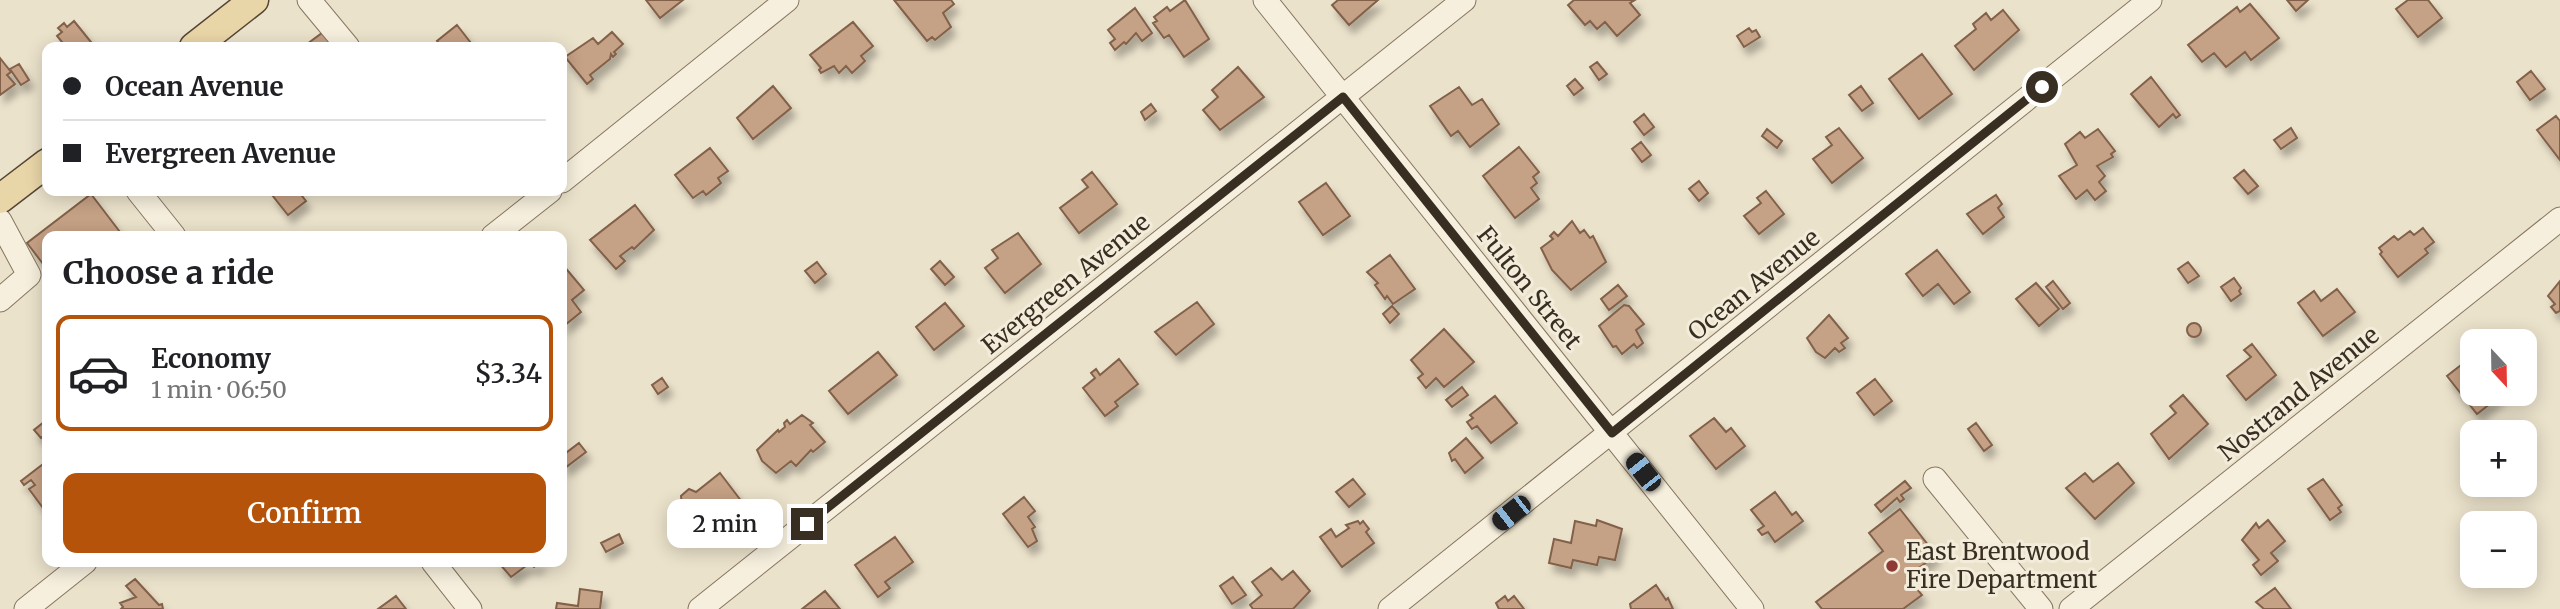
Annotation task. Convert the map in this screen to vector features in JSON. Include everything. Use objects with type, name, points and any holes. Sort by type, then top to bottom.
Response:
[{"type":"main road","points":[[200,42],[254,0]]},
{"type":"main road","points":[[0,199],[42,167]]},
{"type":"street","points":[[309,0],[344,42]]},
{"type":"street","points":[[567,177],[787,0]]},
{"type":"street","name":"Fulton Street","points":[[1265,0],[1752,609]]},
{"type":"street","name":"Evergreen Avenue","points":[[700,609],[1464,0]]},
{"type":"street","name":"Ocean Avenue","points":[[1390,609],[2150,0]]},
{"type":"street","points":[[150,196],[171,231]]},
{"type":"street","points":[[499,231],[544,196]]},
{"type":"street","name":"Nostrand Avenue","points":[[2071,609],[2560,219]]},
{"type":"street","points":[[0,221],[29,275],[0,300]]},
{"type":"street","points":[[1935,479],[2041,609]]},
{"type":"street","points":[[26,609],[79,567]]},
{"type":"street","points":[[437,567],[470,609]]},
{"type":"building","points":[[646,0],[683,0],[660,18]]},
{"type":"building","points":[[894,0],[951,0],[954,4],[943,13],[951,27],[935,40],[932,37],[927,41]]},
{"type":"building","points":[[1185,0],[1209,39],[1184,57],[1169,35],[1164,38],[1153,23],[1157,21],[1154,17],[1167,7],[1170,11]]},
{"type":"building","points":[[1338,0],[1378,0],[1349,25],[1332,5]]},
{"type":"building","points":[[1574,0],[1635,0],[1630,3],[1640,15],[1617,36],[1605,22],[1597,29],[1590,21],[1585,25],[1568,5]]},
{"type":"building","points":[[2287,0],[2308,0],[2296,11]]},
{"type":"building","points":[[2408,0],[2428,0],[2442,18],[2418,37],[2396,9]]},
{"type":"building","points":[[2250,4],[2279,38],[2251,60],[2245,52],[2226,67],[2214,53],[2202,62],[2188,45],[2237,7],[2240,12]]},
{"type":"building","points":[[1135,8],[1152,33],[1142,41],[1136,33],[1126,44],[1124,42],[1115,50],[1110,43],[1115,39],[1108,30]]},
{"type":"building","points":[[2003,10],[2019,30],[1974,70],[1955,46],[1976,29],[1973,24],[1986,13],[1991,20]]},
{"type":"building","points":[[74,21],[91,42],[62,42],[57,36],[62,32],[58,28],[64,23],[67,27]]},
{"type":"building","points":[[853,22],[873,46],[861,56],[865,61],[852,73],[846,66],[839,73],[834,66],[821,73],[821,68],[810,55]]},
{"type":"building","points":[[457,25],[470,42],[438,42]]},
{"type":"building","points":[[1749,28],[1752,32],[1756,30],[1760,37],[1744,47],[1737,36]]},
{"type":"building","points":[[326,30],[334,42],[310,42]]},
{"type":"building","points":[[612,32],[623,44],[614,52],[616,54],[613,57],[611,54],[610,59],[590,75],[593,79],[587,84],[567,59],[567,56],[593,38],[598,44]]},
{"type":"building","points":[[1922,54],[1952,94],[1919,119],[1889,79]]},
{"type":"building","points":[[0,58],[11,72],[7,75],[15,84],[0,95]]},
{"type":"building","points":[[1597,62],[1607,74],[1599,80],[1590,67]]},
{"type":"building","points":[[19,64],[29,80],[21,85],[10,69]]},
{"type":"building","points":[[1238,67],[1264,97],[1220,130],[1203,110],[1218,97],[1212,90]]},
{"type":"building","points":[[2531,71],[2545,89],[2530,100],[2517,82]]},
{"type":"building","points":[[2151,77],[2180,115],[2176,118],[2173,114],[2159,127],[2131,94]]},
{"type":"building","points":[[1575,79],[1583,88],[1574,95],[1567,86]]},
{"type":"building","points":[[773,86],[791,108],[753,139],[737,118]]},
{"type":"building","points":[[1861,86],[1873,103],[1862,111],[1849,95]]},
{"type":"building","points":[[1459,87],[1472,105],[1482,99],[1499,124],[1470,147],[1458,131],[1451,136],[1430,106]]},
{"type":"building","points":[[1151,104],[1156,111],[1145,120],[1141,112]]},
{"type":"building","points":[[1644,114],[1654,127],[1644,135],[1634,122]]},
{"type":"building","points":[[2556,116],[2560,121],[2560,160],[2537,130]]},
{"type":"building","points":[[1839,128],[1863,158],[1832,183],[1813,159],[1832,145],[1826,137]]},
{"type":"building","points":[[2291,128],[2297,138],[2281,149],[2274,140]]},
{"type":"building","points":[[1767,129],[1782,141],[1777,148],[1762,136]]},
{"type":"building","points":[[2098,129],[2115,151],[2111,154],[2113,157],[2097,166],[2105,176],[2099,182],[2106,191],[2095,200],[2087,190],[2076,199],[2059,176],[2077,165],[2065,144],[2080,132],[2085,138]]},
{"type":"building","points":[[1641,142],[1651,155],[1642,162],[1632,149]]},
{"type":"building","points":[[1519,147],[1539,172],[1533,177],[1537,183],[1531,188],[1539,199],[1515,218],[1483,176]]},
{"type":"building","points":[[710,148],[728,171],[718,178],[721,183],[706,195],[703,191],[693,198],[675,175]]},
{"type":"building","points":[[2244,170],[2258,186],[2248,194],[2234,178]]},
{"type":"building","points":[[1092,172],[1117,204],[1079,233],[1060,208],[1088,187],[1082,180]]},
{"type":"building","points":[[1699,181],[1708,193],[1699,201],[1689,189]]},
{"type":"building","points":[[1326,183],[1350,216],[1323,235],[1299,202]]},
{"type":"building","points":[[1766,191],[1784,214],[1759,234],[1744,216],[1761,203],[1757,198]]},
{"type":"building","points":[[1996,195],[2002,204],[1998,208],[2004,217],[1983,234],[1967,214]]},
{"type":"building","points":[[88,196],[93,196],[119,231],[43,231]]},
{"type":"building","points":[[273,196],[302,196],[306,201],[288,215]]},
{"type":"building","points":[[635,205],[654,230],[634,249],[632,247],[620,256],[625,261],[616,269],[590,240]]},
{"type":"building","points":[[1572,221],[1580,233],[1584,230],[1590,238],[1593,236],[1606,262],[1571,290],[1552,270],[1541,248],[1553,239],[1550,236],[1554,232],[1558,236]]},
{"type":"building","points":[[2423,228],[2434,242],[2425,249],[2428,253],[2398,277],[2380,254],[2382,252],[2379,248],[2394,236],[2398,240],[2410,231],[2414,235]]},
{"type":"building","points":[[42,232],[42,262],[27,243]]},
{"type":"building","points":[[1018,233],[1041,264],[1005,293],[985,268],[998,258],[992,250]]},
{"type":"building","points":[[1937,250],[1970,292],[1954,304],[1938,284],[1923,296],[1906,274]]},
{"type":"building","points":[[1390,255],[1415,289],[1393,304],[1387,296],[1385,299],[1375,285],[1378,283],[1367,272]]},
{"type":"building","points":[[940,261],[954,277],[945,285],[931,269]]},
{"type":"building","points":[[817,262],[826,274],[815,283],[805,271]]},
{"type":"building","points":[[2188,262],[2199,276],[2188,283],[2178,269]]},
{"type":"building","points":[[567,270],[584,290],[572,300],[581,312],[567,324]]},
{"type":"building","points":[[2234,278],[2241,288],[2241,294],[2231,301],[2221,287]]},
{"type":"building","points":[[2053,281],[2070,303],[2063,309],[2046,287]]},
{"type":"building","points":[[2560,281],[2560,311],[2556,313],[2551,307],[2555,304],[2548,296]]},
{"type":"building","points":[[2036,283],[2059,309],[2039,326],[2016,299]]},
{"type":"building","points":[[1618,285],[1627,296],[1609,310],[1601,299]]},
{"type":"building","points":[[2337,289],[2355,312],[2323,336],[2298,303],[2314,291],[2321,301]]},
{"type":"building","points":[[1197,302],[1214,324],[1176,355],[1155,332]]},
{"type":"building","points":[[945,303],[964,326],[934,350],[916,327]]},
{"type":"building","points":[[1624,305],[1629,306],[1644,324],[1636,330],[1643,343],[1637,348],[1634,344],[1622,354],[1616,346],[1613,347],[1599,326]]},
{"type":"building","points":[[1392,306],[1399,314],[1390,323],[1383,314]]},
{"type":"building","points":[[1829,315],[1848,338],[1841,343],[1845,348],[1839,352],[1835,348],[1825,358],[1816,352],[1807,338]]},
{"type":"building","points":[[2191,323],[2197,323],[2201,330],[2197,337],[2191,337],[2187,333],[2187,327]]},
{"type":"building","points":[[1444,329],[1474,362],[1444,387],[1436,378],[1426,388],[1418,378],[1423,374],[1411,360]]},
{"type":"building","points":[[2252,344],[2276,375],[2246,400],[2227,376],[2251,357],[2244,350]]},
{"type":"building","points":[[878,352],[897,375],[848,414],[829,391]]},
{"type":"building","points":[[1119,359],[1138,384],[1115,402],[1118,406],[1105,416],[1083,388],[1095,378],[1091,373],[1096,369],[1100,375]]},
{"type":"building","points":[[2460,366],[2460,392],[2447,376]]},
{"type":"building","points":[[662,378],[668,387],[658,394],[652,385]]},
{"type":"building","points":[[1875,379],[1892,401],[1874,415],[1857,393]]},
{"type":"building","points":[[1462,387],[1468,395],[1452,407],[1446,400]]},
{"type":"building","points":[[2183,395],[2208,424],[2169,459],[2151,434],[2176,413],[2170,406]]},
{"type":"building","points":[[1495,396],[1517,423],[1491,443],[1477,426],[1472,429],[1467,422],[1473,418],[1470,415]]},
{"type":"building","points":[[2471,406],[2487,406],[2477,414]]},
{"type":"building","points":[[802,415],[813,423],[810,425],[825,442],[813,452],[811,450],[796,466],[791,461],[776,473],[762,461],[757,450],[778,430],[779,432],[785,427],[787,420],[790,424]]},
{"type":"building","points":[[1714,418],[1726,432],[1731,428],[1745,446],[1716,469],[1690,436]]},
{"type":"building","points":[[1976,423],[1992,445],[1984,451],[1968,429]]},
{"type":"building","points":[[42,424],[42,437],[41,438],[34,430]]},
{"type":"building","points":[[1466,438],[1483,458],[1465,473],[1455,459],[1452,461],[1449,453]]},
{"type":"building","points":[[579,443],[586,452],[567,466],[567,452]]},
{"type":"building","points":[[2118,463],[2134,483],[2095,519],[2066,488],[2085,473],[2093,482]]},
{"type":"building","points":[[42,465],[42,507],[29,489],[35,485],[31,480],[24,485],[21,481]]},
{"type":"building","points":[[720,473],[742,502],[704,531],[682,507],[681,496],[689,489],[696,492]]},
{"type":"building","points":[[1353,479],[1365,494],[1349,507],[1336,492]]},
{"type":"building","points":[[2323,479],[2342,505],[2338,508],[2341,512],[2330,520],[2308,489]]},
{"type":"building","points":[[1905,481],[1911,488],[1901,495],[1904,499],[1900,502],[1897,498],[1881,512],[1875,505]]},
{"type":"building","points":[[1775,492],[1792,515],[1796,512],[1803,521],[1775,542],[1768,532],[1762,535],[1758,530],[1764,526],[1751,510]]},
{"type":"building","points":[[1024,497],[1035,511],[1028,517],[1035,527],[1032,529],[1037,541],[1028,547],[1003,514]]},
{"type":"building","name":"East Brentwood Fire Department","points":[[1900,509],[1936,555],[1907,577],[1922,595],[1903,609],[1822,609],[1816,602],[1883,551],[1869,533]]},
{"type":"building","points":[[1597,520],[1622,529],[1615,560],[1599,557],[1597,565],[1573,560],[1571,568],[1549,563],[1554,539],[1571,543],[1575,521],[1596,526]]},
{"type":"building","points":[[2268,520],[2285,541],[2271,553],[2278,561],[2261,575],[2253,565],[2259,560],[2242,540],[2256,523],[2259,528]]},
{"type":"building","points":[[1358,521],[1360,524],[1363,521],[1369,529],[1366,532],[1374,543],[1342,567],[1320,537],[1331,529],[1336,537],[1349,528],[1346,525]]},
{"type":"building","points":[[619,534],[623,543],[606,552],[601,543]]},
{"type":"building","points":[[895,537],[913,562],[885,582],[890,588],[878,597],[855,565]]},
{"type":"building","points":[[502,567],[525,567],[511,577]]},
{"type":"building","points":[[1271,568],[1282,580],[1293,571],[1310,591],[1293,609],[1253,609],[1250,605],[1262,595],[1252,582]]},
{"type":"building","points":[[1233,577],[1246,595],[1232,604],[1220,586]]},
{"type":"building","points":[[135,579],[159,605],[162,604],[163,609],[121,609],[123,607],[120,603],[136,597],[126,586]]},
{"type":"building","points":[[1656,585],[1666,600],[1668,598],[1673,609],[1631,609],[1630,604]]},
{"type":"building","points":[[2275,588],[2291,609],[2264,609],[2256,602]]},
{"type":"building","points":[[580,589],[602,592],[600,609],[556,609],[557,603],[578,606]]},
{"type":"building","points":[[825,591],[840,609],[802,609]]},
{"type":"building","points":[[396,596],[406,609],[378,609]]},
{"type":"building","points":[[1505,596],[1508,601],[1514,596],[1524,609],[1499,609],[1496,603]]},
{"type":"place","name":"East Brentwood Fire Department","points":[[1892,566]]},
{"type":"route","points":[[807,524],[1343,97],[1612,433],[2042,87]]}]
